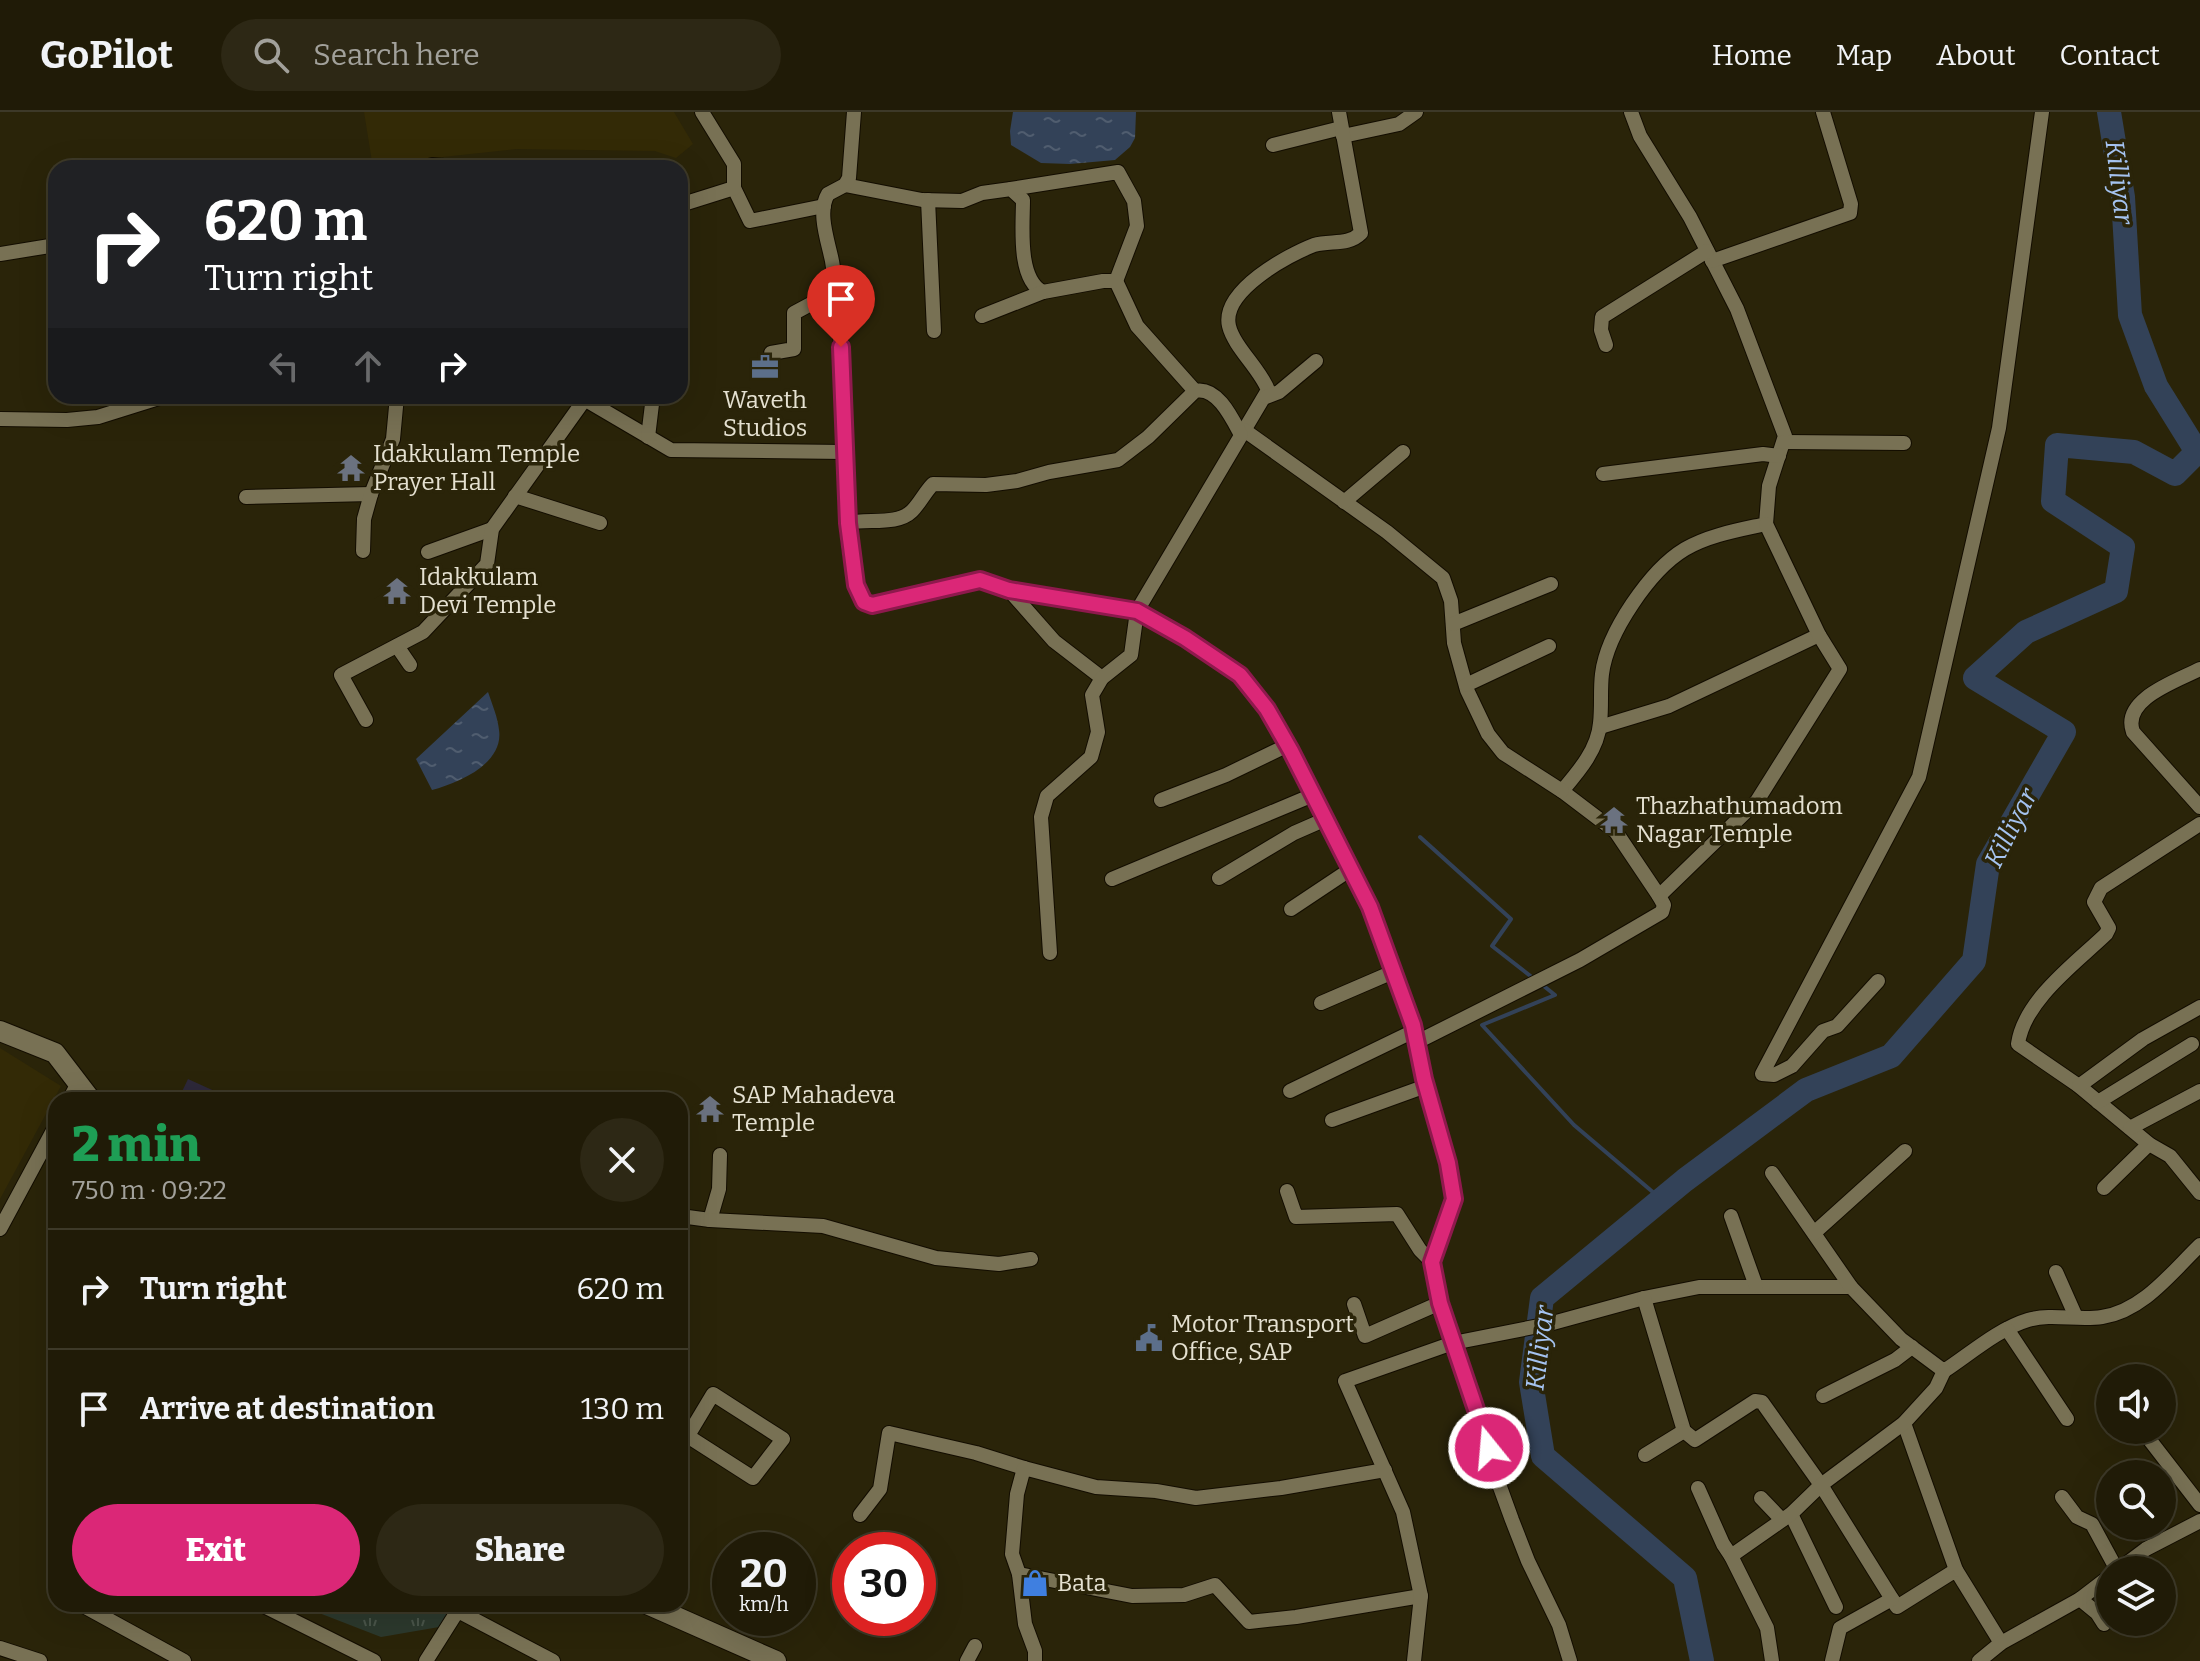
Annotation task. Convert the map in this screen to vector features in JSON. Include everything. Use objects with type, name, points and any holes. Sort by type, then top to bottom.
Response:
[{"type":"street","points":[[702,112],[734,164],[734,188],[750,221],[824,206]]},
{"type":"street","points":[[854,112],[850,175],[845,185],[828,194],[824,206],[837,290],[848,523],[856,585],[864,602],[872,605],[980,580],[1009,590],[1137,611],[1240,675],[1267,709],[1370,907],[1416,1036],[1454,1199],[1432,1262],[1440,1303],[1507,1506],[1528,1561],[1559,1625],[1570,1661]]},
{"type":"street","points":[[1050,953],[1041,817],[1047,796],[1091,757],[1098,732],[1092,695],[1102,678],[1131,655],[1137,611],[1242,432],[1266,397],[1266,385],[1229,326],[1230,310],[1248,284],[1286,256],[1319,244],[1354,240],[1361,233],[1339,112]]},
{"type":"street","points":[[1273,145],[1399,124],[1416,112]]},
{"type":"street","points":[[1631,112],[1640,136],[1690,217],[1737,309],[1785,436],[1769,486],[1766,524],[1819,635],[1840,669],[1757,801],[1659,896]]},
{"type":"street","points":[[1606,345],[1601,330],[1602,317],[1709,256],[1850,213],[1851,204],[1823,112]]},
{"type":"street","points":[[1878,981],[1837,1026],[1823,1031],[1792,1066],[1774,1075],[1762,1074],[1919,777],[1999,428],[2042,112]]},
{"type":"street","points":[[845,185],[928,200],[962,201],[982,193],[1118,172],[1134,201],[1137,226],[1116,281],[1137,326],[1195,391]]},
{"type":"street","points":[[688,202],[734,188]]},
{"type":"street","points":[[1011,189],[1023,200],[1022,251],[1032,283],[1043,292]]},
{"type":"street","points":[[928,200],[934,331]]},
{"type":"street","points":[[0,254],[48,246]]},
{"type":"street","points":[[982,316],[1043,292],[1116,281]]},
{"type":"street","points":[[771,353],[794,349],[794,313],[837,290]]},
{"type":"street","points":[[1266,397],[1279,392],[1316,361]]},
{"type":"street","points":[[848,523],[861,519],[900,518],[910,514],[933,484],[986,485],[1017,481],[1118,460],[1148,437],[1195,391],[1203,389],[1222,405],[1242,432],[1344,502],[1443,578],[1451,601],[1454,643],[1466,685],[1488,734],[1503,753],[1562,791],[1616,832],[1664,905],[1657,917],[1580,960],[1290,1091]]},
{"type":"street","points":[[0,419],[98,417],[139,404]]},
{"type":"street","points":[[363,551],[364,519],[393,439],[396,404]]},
{"type":"street","points":[[366,720],[341,675],[423,632],[487,564],[492,529],[577,404]]},
{"type":"street","points":[[594,404],[671,450],[844,452]]},
{"type":"street","points":[[648,437],[652,404]]},
{"type":"street","points":[[1603,474],[1782,449],[1904,443]]},
{"type":"street","points":[[1344,502],[1403,452]]},
{"type":"street","points":[[246,497],[371,494]]},
{"type":"street","points":[[515,496],[600,523]]},
{"type":"street","points":[[1562,791],[1583,767],[1600,727],[1603,671],[1619,627],[1657,573],[1671,558],[1705,539],[1766,524]]},
{"type":"street","points":[[428,552],[492,529]]},
{"type":"street","points":[[1453,624],[1551,584]]},
{"type":"street","points":[[1009,590],[1054,641],[1102,678]]},
{"type":"street","points":[[1600,727],[1669,706],[1819,635]]},
{"type":"street","points":[[397,646],[410,665]]},
{"type":"street","points":[[1466,685],[1549,646]]},
{"type":"street","points":[[2200,669],[2142,701],[2134,709],[2130,723],[2133,732],[2200,807]]},
{"type":"street","points":[[1161,800],[1226,775],[1288,745]]},
{"type":"street","points":[[1112,879],[1313,795]]},
{"type":"street","points":[[1219,878],[1294,833],[1326,819]]},
{"type":"street","points":[[2200,824],[2101,888],[2094,902],[2109,928],[2106,934],[2069,964],[2029,1015],[2018,1044],[2079,1086],[2149,1144],[2170,1156],[2200,1193]]},
{"type":"street","points":[[1291,909],[1351,869]]},
{"type":"street","points":[[1321,1003],[1393,972]]},
{"type":"street","points":[[2079,1086],[2143,1039],[2200,1007]]},
{"type":"street","points":[[0,1031],[55,1053],[74,1092]]},
{"type":"street","points":[[2098,1102],[2192,1044]]},
{"type":"street","points":[[1332,1120],[1426,1086]]},
{"type":"street","points":[[2130,1128],[2200,1091]]},
{"type":"street","points":[[0,1229],[48,1140]]},
{"type":"street","points":[[2104,1188],[2149,1144]]},
{"type":"street","points":[[1814,1233],[1905,1151]]},
{"type":"street","points":[[710,1220],[719,1189],[720,1155]]},
{"type":"street","points":[[1772,1173],[1851,1287],[1912,1347],[1944,1371]]},
{"type":"street","points":[[1287,1191],[1296,1217],[1397,1214],[1420,1250],[1432,1262]]},
{"type":"street","points":[[1731,1216],[1756,1286]]},
{"type":"street","points":[[688,1217],[823,1226],[936,1258],[999,1264],[1031,1259]]},
{"type":"street","points":[[1731,1556],[1786,1517],[1821,1485],[1904,1423],[1936,1388],[1944,1371],[2007,1329],[2029,1319],[2102,1317],[2137,1303],[2158,1287],[2200,1245]]},
{"type":"street","points":[[2056,1272],[2076,1317]]},
{"type":"street","points":[[1414,1661],[1421,1596],[1403,1512],[1345,1381],[1453,1343],[1549,1324],[1644,1298],[1699,1287],[1851,1287]]},
{"type":"street","points":[[1644,1298],[1684,1431],[1695,1440],[1755,1401],[1762,1402],[1821,1485],[1897,1607],[1956,1570]]},
{"type":"street","points":[[1354,1304],[1365,1336],[1440,1303]]},
{"type":"street","points":[[2007,1329],[2067,1419]]},
{"type":"street","points":[[1823,1396],[1895,1360],[1912,1347]]},
{"type":"street","points":[[688,1436],[713,1394],[783,1439],[753,1478],[688,1445]]},
{"type":"street","points":[[1904,1423],[1956,1570],[2001,1643]]},
{"type":"street","points":[[1645,1455],[1684,1431]]},
{"type":"street","points":[[860,1515],[880,1489],[889,1433],[976,1453],[1096,1487],[1156,1491],[1196,1498],[1281,1488],[1385,1470]]},
{"type":"street","points":[[2153,1444],[2200,1505]]},
{"type":"street","points":[[1024,1468],[1017,1494],[1012,1554],[1019,1574],[1025,1624],[1035,1651],[1035,1661]]},
{"type":"street","points":[[1698,1488],[1767,1628],[1772,1661]]},
{"type":"street","points":[[2062,1497],[2077,1517],[2092,1524],[2109,1556]]},
{"type":"street","points":[[1761,1498],[1786,1517],[1836,1607]]},
{"type":"street","points":[[2136,1556],[2200,1521]]},
{"type":"street","points":[[1019,1574],[1132,1596],[1184,1595],[1215,1585],[1249,1622],[1421,1596]]},
{"type":"street","points":[[1979,1661],[2001,1643],[2080,1599],[2096,1587]]},
{"type":"street","points":[[1832,1661],[1840,1628],[1892,1599]]},
{"type":"street","points":[[2080,1599],[2096,1612]]},
{"type":"street","points":[[95,1612],[184,1661]]},
{"type":"street","points":[[276,1612],[374,1661]]},
{"type":"street","points":[[426,1661],[457,1612]]},
{"type":"street","points":[[469,1612],[553,1661]]},
{"type":"street","points":[[665,1612],[776,1661]]},
{"type":"street","points":[[967,1661],[975,1646]]},
{"type":"street","points":[[0,1648],[40,1661]]},
{"type":"shaded area","points":[[364,112],[674,112],[693,144],[676,158],[655,151],[516,149],[432,160],[372,160]]},
{"type":"shaded area","points":[[0,1048],[61,1086],[58,1092],[48,1092],[48,1110],[0,1199]]},
{"type":"shaded area","points":[[188,1079],[217,1092],[182,1092]]},
{"type":"green space","points":[[317,1612],[452,1612],[439,1627],[381,1637]]},
{"type":"water","points":[[1013,112],[1136,112],[1135,138],[1115,160],[1041,163],[1011,145]]},
{"type":"water","points":[[488,692],[499,730],[499,742],[494,753],[466,777],[432,790],[416,759]]},
{"type":"waterway","name":"Killiyar","points":[[1702,1661],[1685,1578],[1543,1456],[1531,1382],[1542,1298],[1685,1180],[1806,1090],[1891,1056],[1974,961],[1988,864],[2064,732],[1975,678],[2026,632],[2116,591],[2123,547],[2053,501],[2057,445],[2134,452],[2175,474],[2197,452],[2156,386],[2130,315],[2123,197],[2109,112]]},
{"type":"waterway","points":[[1420,837],[1511,919],[1492,946],[1533,978]]},
{"type":"waterway","points":[[1540,983],[1555,995],[1482,1025],[1574,1125],[1661,1199]]},
{"type":"place","name":"Waveth Studios","points":[[765,367]]},
{"type":"place","name":"Idakkulam Temple Prayer Hall","points":[[351,468]]},
{"type":"place","name":"Idakkulam Devi Temple","points":[[397,591]]},
{"type":"place","name":"Thazhathumadom Nagar Temple","points":[[1614,820]]},
{"type":"place","name":"SAP Mahadeva Temple","points":[[710,1109]]},
{"type":"place","name":"Motor Transport Office, SAP","points":[[1149,1338]]},
{"type":"place","name":"Bata","points":[[1035,1583]]},
{"type":"route","points":[[841,347],[848,523],[856,585],[864,602],[872,605],[980,580],[1009,590],[1137,611],[1240,675],[1267,709],[1370,907],[1414,1031],[1448,1163],[1454,1199],[1432,1262],[1440,1303],[1489,1448]]}]
